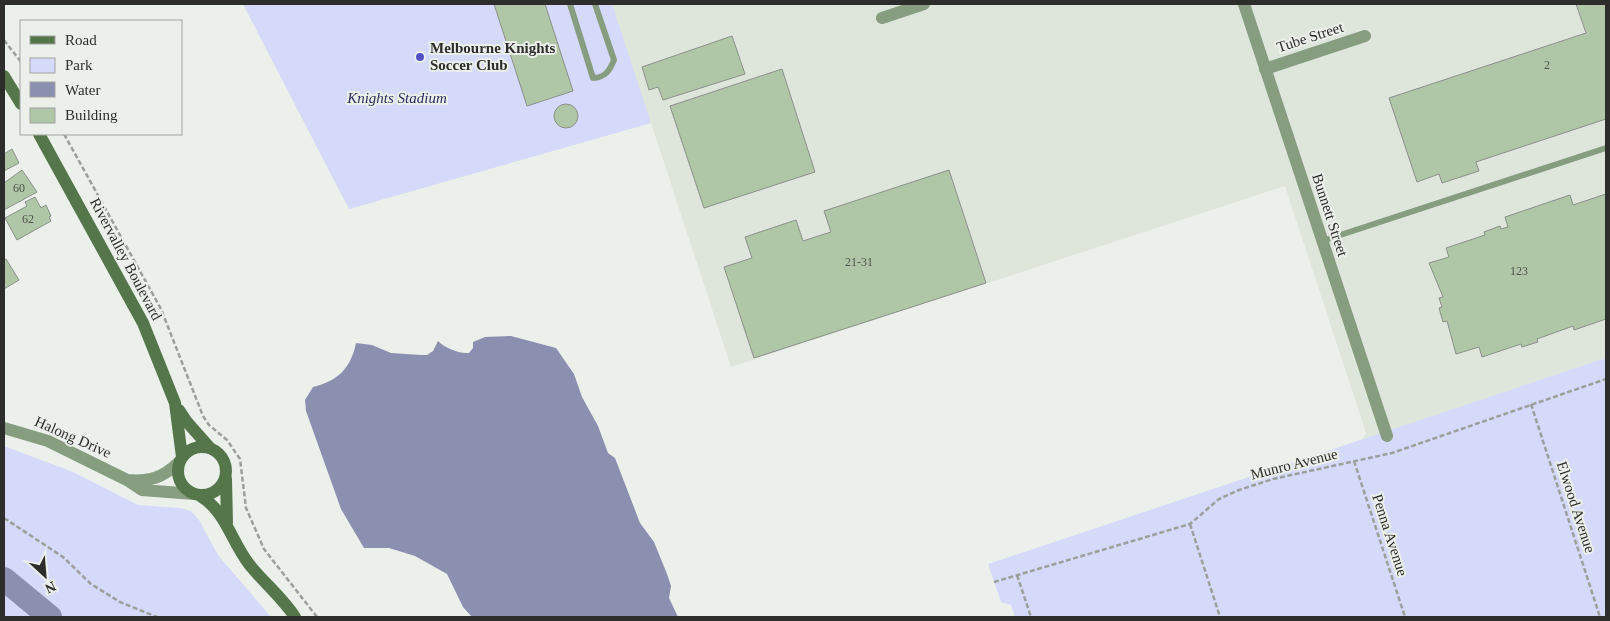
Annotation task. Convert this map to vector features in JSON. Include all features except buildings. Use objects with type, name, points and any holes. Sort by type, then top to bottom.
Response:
[{"type":"street","points":[[882,18],[924,4]]},
{"type":"street","name":"Bunnett Street","points":[[1244,4],[1387,436]]},
{"type":"street","name":"Tube Street","points":[[1266,69],[1366,36]]},
{"type":"street","points":[[4,76],[20,102]]},
{"type":"street","name":"Rivervalley Boulevard","points":[[40,135],[140,316],[175,403],[187,422],[210,448]]},
{"type":"street","name":"Rivervalley Boulevard","points":[[175,403],[180,460]]},
{"type":"street","name":"Halong Drive","points":[[4,428],[48,441],[127,480],[142,490],[197,495]]},
{"type":"street","points":[[227,523],[226,474],[223,458],[210,448],[194,448],[180,460],[178,469],[180,482],[188,491],[208,500],[227,523],[248,564],[295,617]]},
{"type":"street","name":"Halong Drive","points":[[127,480],[154,480],[165,475],[180,460]]},
{"type":"street","points":[[197,495],[207,495],[220,488],[226,474]]},
{"type":"lane","points":[[570,4],[593,78],[600,78],[610,71],[614,60],[595,4]]},
{"type":"lane","points":[[1322,241],[1606,148]]},
{"type":"path","points":[[4,40],[20,61]]},
{"type":"path","points":[[65,135],[161,308],[203,416],[209,425],[227,440],[240,459],[246,508],[264,549],[318,617]]},
{"type":"path","name":"Munro Avenue","points":[[994,582],[1190,524],[1219,499],[1239,490],[1272,480],[1392,453],[1606,379]]},
{"type":"path","name":"Elwood Avenue","points":[[1531,404],[1600,617]]},
{"type":"path","name":"Penna Avenue","points":[[1354,461],[1405,617]]},
{"type":"path","points":[[4,518],[63,557],[91,584],[120,602],[157,617]]},
{"type":"path","points":[[1190,524],[1220,617]]},
{"type":"path","points":[[1017,575],[1031,617]]},
{"type":"shaded area","points":[[243,4],[1606,4],[1606,358],[1362,440],[1366,433],[1285,186],[731,367],[651,123],[349,209]]},
{"type":"green space","name":"Knights Stadium","points":[[243,4],[612,4],[651,123],[349,209]]},
{"type":"green space","points":[[1606,358],[1606,617],[1015,617],[1011,605],[1001,602],[988,564]]},
{"type":"green space","points":[[4,446],[73,472],[138,505],[180,508],[191,511],[199,520],[218,555],[271,617],[4,617]]},
{"type":"water","points":[[511,336],[556,348],[574,374],[582,397],[598,426],[608,453],[615,458],[640,523],[654,542],[671,586],[669,598],[678,617],[472,617],[463,607],[447,574],[415,556],[389,548],[364,548],[341,509],[306,411],[305,400],[313,387],[330,381],[342,372],[351,360],[356,343],[372,345],[391,353],[427,355],[433,351],[438,341],[453,350],[469,353],[473,348],[473,342],[485,337]]},
{"type":"waterway","points":[[4,579],[50,617]]},
{"type":"place","name":"Melbourne Knights Soccer Club","points":[[420,57]]}]
